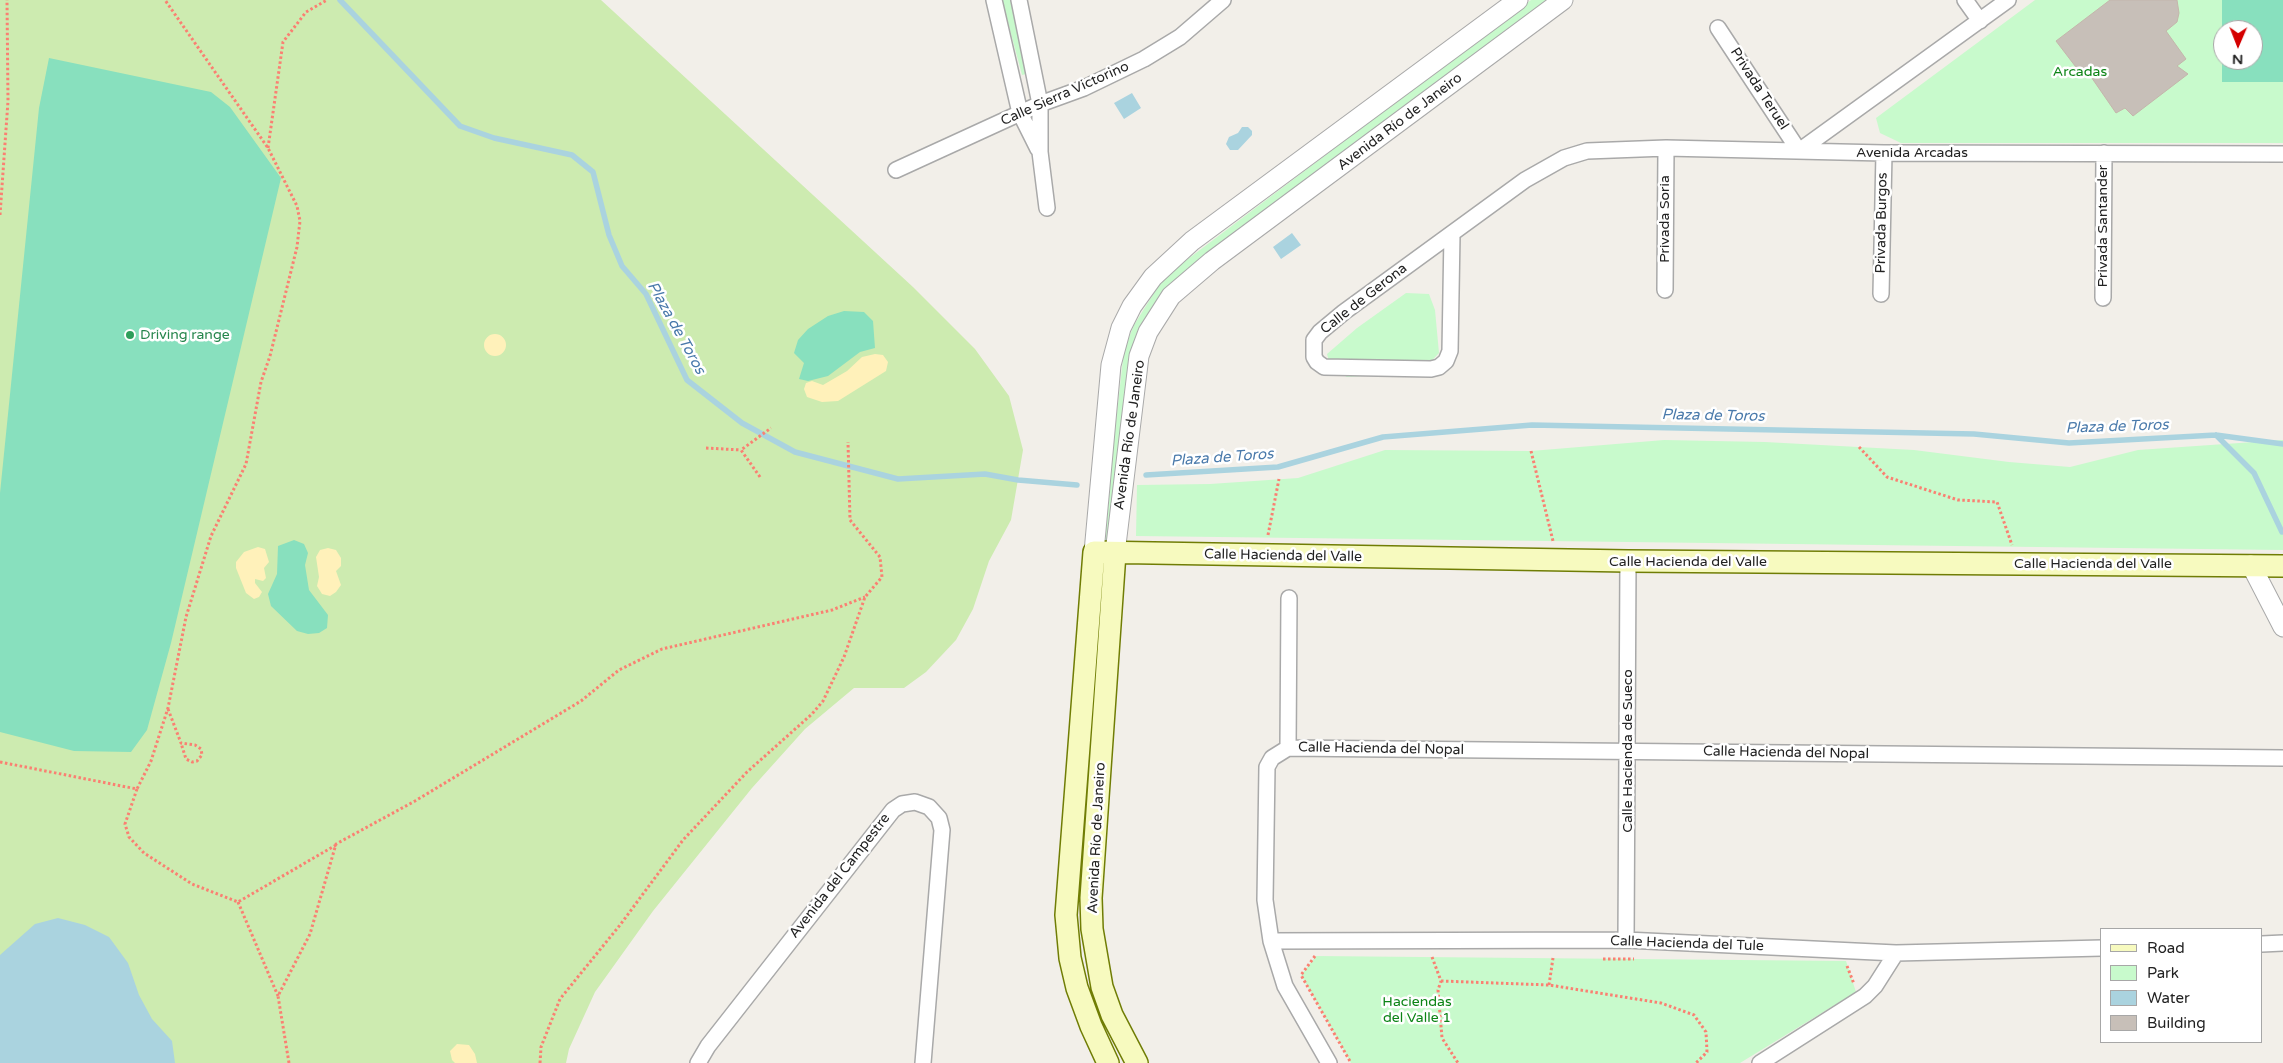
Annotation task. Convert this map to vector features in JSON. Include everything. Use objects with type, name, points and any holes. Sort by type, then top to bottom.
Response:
[{"type":"main road","name":"Calle Hacienda del Valle","points":[[1094,552],[1115,554],[1628,562],[2283,566]]},
{"type":"main road","name":"Avenida Río de Janeiro","points":[[1094,552],[1066,915],[1070,958],[1077,988],[1091,1026],[1108,1063]]},
{"type":"main road","name":"Avenida Río de Janeiro","points":[[1115,554],[1091,898],[1092,929],[1102,987],[1112,1015],[1137,1063]]},
{"type":"street","points":[[994,0],[1020,113],[1040,152]]},
{"type":"street","points":[[1019,0],[1040,104],[1040,152],[1047,208]]},
{"type":"street","name":"Calle Sierra Victorino","points":[[896,170],[1040,104],[1084,88],[1144,59],[1180,37],[1223,0]]},
{"type":"street","name":"Avenida Río de Janeiro","points":[[1094,552],[1111,365],[1121,328],[1132,306],[1153,277],[1192,241],[1518,0]]},
{"type":"street","name":"Avenida Río de Janeiro","points":[[1115,554],[1139,356],[1148,332],[1171,296],[1212,261],[1563,0]]},
{"type":"street","points":[[1965,0],[1980,21]]},
{"type":"street","points":[[1799,151],[2008,0]]},
{"type":"street","name":"Privada Teruel","points":[[1718,28],[1799,151]]},
{"type":"street","name":"Calle de Gerona","points":[[1452,234],[1450,351],[1446,361],[1439,367],[1431,369],[1324,367],[1317,362],[1313,350],[1314,340],[1320,332],[1452,234],[1525,180],[1564,158],[1587,151],[1666,148],[1799,151]]},
{"type":"street","name":"Privada Soria","points":[[1665,290],[1666,148]]},
{"type":"street","name":"Avenida Arcadas","points":[[1799,151],[2283,154]]},
{"type":"street","name":"Privada Burgos","points":[[1881,294],[1884,153]]},
{"type":"street","name":"Privada Santander","points":[[2103,298],[2104,153]]},
{"type":"street","name":"Calle Hacienda de Sueco","points":[[1626,940],[1628,562]]},
{"type":"street","points":[[2251,565],[2283,627]]},
{"type":"street","points":[[1289,598],[1288,748],[1272,758],[1268,767],[1265,900],[1271,941],[1284,986],[1330,1063]]},
{"type":"street","name":"Calle Hacienda del Nopal","points":[[1288,748],[2283,758]]},
{"type":"street","name":"Avenida del Campestre","points":[[698,1063],[708,1046],[893,810],[902,804],[915,802],[929,807],[939,818],[942,830],[923,1063]]},
{"type":"street","name":"Calle Hacienda del Tule","points":[[1271,941],[1626,940],[1896,953],[2100,948]]},
{"type":"street","points":[[2263,944],[2283,943]]},
{"type":"street","points":[[1760,1063],[1776,1059],[1865,996],[1875,986],[1896,953]]},
{"type":"path","points":[[0,215],[8,101],[7,0]]},
{"type":"path","points":[[165,0],[268,148],[297,206],[300,221],[297,248],[270,356],[261,382],[246,464],[211,536],[186,617],[168,708],[151,761],[137,789],[125,824],[129,837],[144,853],[192,884],[238,902],[278,996],[289,1063]]},
{"type":"path","points":[[268,148],[283,42],[306,12],[327,0]]},
{"type":"path","points":[[706,448],[741,450],[772,428]]},
{"type":"path","points":[[540,1063],[540,1047],[560,999],[620,925],[682,840],[747,772],[812,714],[823,701],[844,658],[865,597],[882,578],[880,557],[850,520],[848,442]]},
{"type":"path","points":[[1859,447],[1887,476],[1958,500],[1997,502],[2013,547]]},
{"type":"path","points":[[741,450],[760,477]]},
{"type":"path","points":[[1531,451],[1553,541]]},
{"type":"path","points":[[1267,538],[1279,480]]},
{"type":"path","points":[[238,902],[336,844],[415,802],[573,706],[619,670],[662,649],[832,610],[865,597]]},
{"type":"path","points":[[168,708],[186,759],[192,762],[202,755],[201,749],[195,745],[181,743]]},
{"type":"path","points":[[0,762],[137,789]]},
{"type":"path","points":[[278,996],[310,934],[336,844]]},
{"type":"path","points":[[1316,956],[1301,975],[1351,1063]]},
{"type":"path","points":[[1423,957],[1442,957]]},
{"type":"path","points":[[1432,957],[1441,981],[1438,990],[1442,1038],[1458,1063]]},
{"type":"path","points":[[1545,958],[1555,958],[1549,985]]},
{"type":"path","points":[[1593,959],[1642,959]]},
{"type":"path","points":[[1846,961],[1856,992]]},
{"type":"path","points":[[1441,981],[1549,985],[1661,1003],[1694,1015],[1706,1032],[1707,1052],[1696,1063]]},
{"type":"green space","points":[[0,0],[601,0],[913,287],[975,349],[1009,396],[1023,450],[1011,520],[989,561],[973,609],[956,640],[926,672],[904,688],[854,688],[805,729],[752,788],[653,911],[595,992],[569,1049],[566,1063],[0,1063]]},
{"type":"green space","points":[[1002,0],[1013,0],[1031,73],[1022,75]]},
{"type":"green space","points":[[1531,0],[1551,0],[1161,298],[1108,543],[1103,538],[1124,350],[1134,325],[1159,285],[1180,265]]},
{"type":"green space","name":"Arcadas","points":[[2035,0],[2283,0],[2283,143],[1901,143],[1880,133],[1876,118]]},
{"type":"green space","points":[[2222,0],[2283,0],[2283,82],[2222,82],[2222,70],[2263,70],[2263,20],[2222,20]]},
{"type":"green space","name":"Driving range","points":[[49,58],[211,92],[230,107],[281,178],[171,643],[147,730],[131,752],[74,751],[0,732],[0,493],[39,108]]},
{"type":"green space","points":[[1406,293],[1429,294],[1435,310],[1439,353],[1421,372],[1347,377],[1331,368],[1327,354],[1357,328]]},
{"type":"green space","points":[[844,311],[864,312],[873,321],[875,348],[860,352],[828,376],[808,381],[799,379],[804,363],[794,353],[798,340],[808,329],[828,316]]},
{"type":"green space","points":[[1664,440],[1765,442],[1914,450],[2009,462],[2070,467],[2138,450],[2283,440],[2283,550],[1136,536],[1137,485],[1210,484],[1298,478],[1385,450],[1531,451]]},
{"type":"green space","points":[[294,540],[304,544],[308,553],[305,565],[309,590],[328,615],[327,628],[319,633],[308,634],[297,631],[271,606],[268,594],[277,574],[278,546]]},
{"type":"green space","name":"Haciendas del Valle 1","points":[[1316,956],[1846,961],[1856,992],[1740,1063],[1351,1063],[1301,975]]},
{"type":"sand","points":[[495,334],[503,337],[506,345],[503,353],[495,356],[487,353],[484,345],[487,337]]},
{"type":"sand","points":[[875,354],[883,355],[888,362],[886,371],[838,401],[822,402],[807,397],[804,389],[806,383],[812,381],[823,385],[847,371],[862,357]]},
{"type":"sand","points":[[258,547],[265,549],[269,562],[264,568],[266,578],[263,581],[255,579],[255,583],[262,592],[259,597],[254,599],[246,593],[236,568],[236,562],[244,552]]},
{"type":"sand","points":[[328,548],[336,550],[341,558],[341,566],[336,571],[341,585],[330,596],[322,594],[317,586],[319,577],[316,557],[320,550]]},
{"type":"sand","points":[[457,1044],[469,1045],[475,1054],[477,1063],[455,1063],[452,1060],[450,1051]]},
{"type":"water","points":[[1132,93],[1141,108],[1124,119],[1114,103]]},
{"type":"water","points":[[1242,127],[1248,127],[1252,131],[1252,135],[1238,150],[1230,150],[1226,144],[1229,137],[1238,133]]},
{"type":"water","points":[[1292,233],[1301,245],[1281,259],[1273,247]]},
{"type":"water","points":[[58,918],[85,925],[109,937],[128,963],[139,995],[152,1019],[172,1041],[175,1063],[0,1063],[0,955],[35,924]]},
{"type":"building","points":[[2110,0],[2177,0],[2179,13],[2177,22],[2166,31],[2186,59],[2177,66],[2188,74],[2133,116],[2125,108],[2116,113],[2087,71],[2082,75],[2056,41]]},
{"type":"waterway","name":"Plaza de Toros","points":[[340,0],[460,126],[494,138],[572,155],[593,172],[609,235],[622,266],[646,294],[687,380],[742,423],[795,452],[898,479],[985,474],[1018,480],[1077,485]]},
{"type":"waterway","name":"Plaza de Toros","points":[[1146,475],[1278,467],[1383,437],[1532,425],[1974,434],[2069,443],[2216,435],[2283,444]]},
{"type":"waterway","points":[[2216,435],[2254,473],[2282,532]]},
{"type":"place","name":"Driving range","points":[[130,335]]}]
